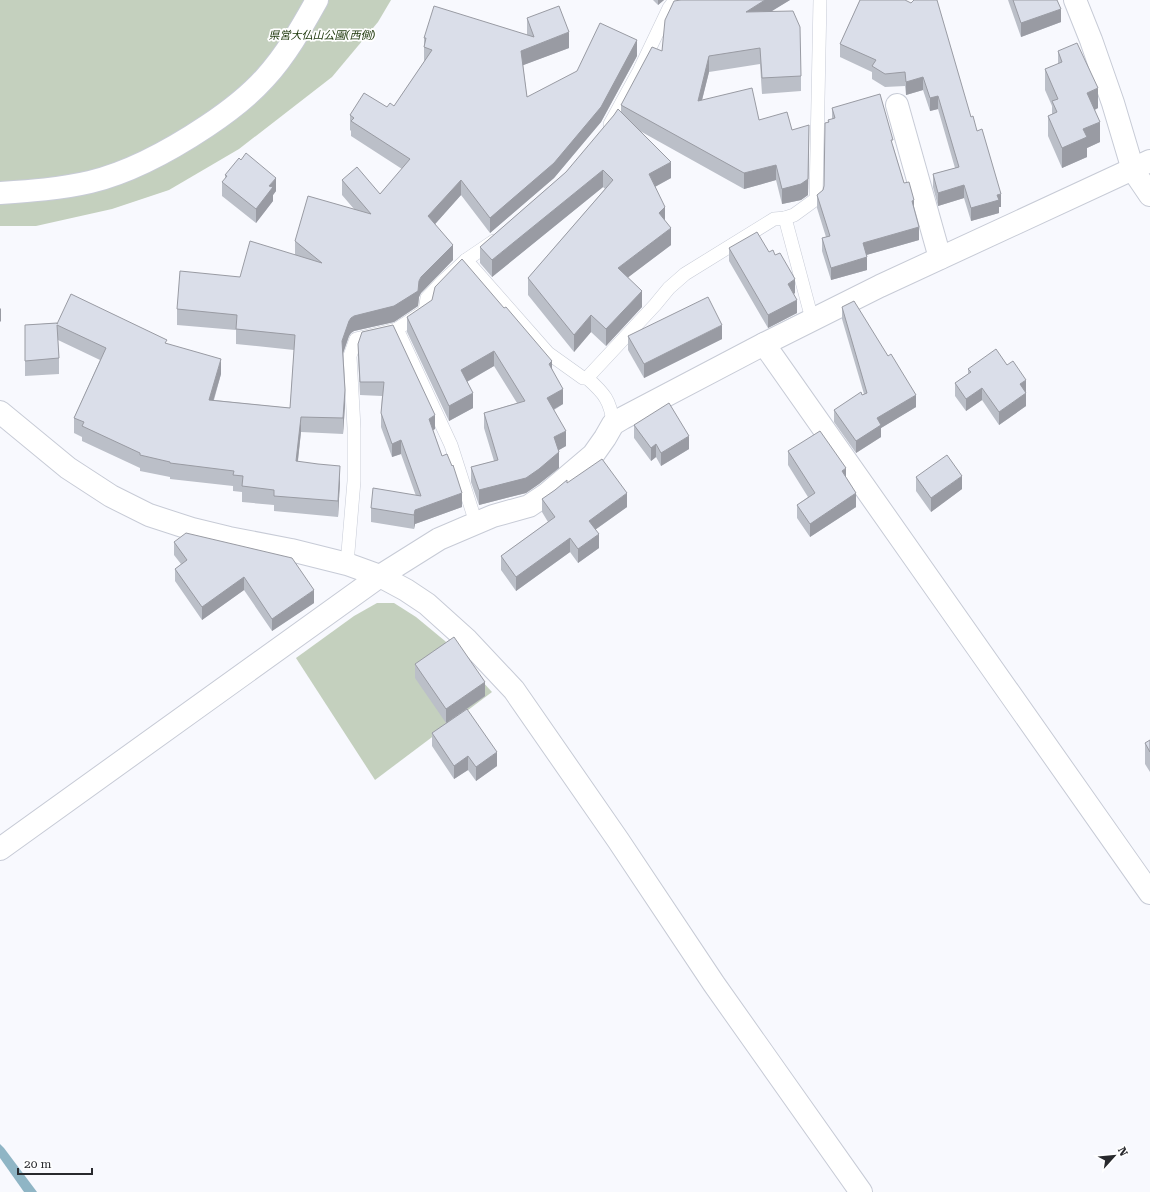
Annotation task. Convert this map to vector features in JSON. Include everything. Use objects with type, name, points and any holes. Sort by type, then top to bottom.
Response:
[{"type":"street","points":[[0,193],[55,188],[90,182],[123,172],[158,156],[189,138],[226,114],[265,78],[286,52],[316,0]]},
{"type":"street","points":[[1075,0],[1114,104],[1141,165],[1150,195]]},
{"type":"street","points":[[896,105],[940,258]]},
{"type":"street","points":[[0,849],[380,576],[440,539],[493,516],[529,506],[547,494],[593,455],[613,424],[623,418],[812,319],[1141,165]]},
{"type":"street","points":[[764,344],[1150,893]]},
{"type":"street","points":[[0,412],[68,468],[111,496],[149,515],[192,529],[228,538],[291,550],[347,564],[380,576],[406,590],[432,608],[467,640],[514,690],[618,840],[714,984],[861,1192]]},
{"type":"lane","points":[[603,132],[608,127],[639,71],[668,8],[675,0]]},
{"type":"lane","points":[[588,378],[655,306],[669,288],[685,274],[774,219],[794,215],[816,200],[820,0]]},
{"type":"lane","points":[[785,218],[812,319]]},
{"type":"lane","points":[[347,564],[354,480],[354,428],[350,356],[356,340],[397,329],[425,311],[427,298],[444,281],[466,260],[501,235]]},
{"type":"lane","points":[[466,260],[548,353],[583,378],[588,378],[600,389],[612,411],[613,424]]},
{"type":"lane","points":[[397,329],[451,444],[476,523]]},
{"type":"green space","name":"県営大仏山公園(西側)","points":[[0,0],[391,0],[378,22],[332,77],[239,149],[169,190],[112,209],[36,226],[0,226]]},
{"type":"green space","points":[[377,603],[394,603],[416,617],[445,641],[492,692],[375,780],[296,658],[354,616]]},
{"type":"water","points":[[0,1144],[37,1192],[24,1192],[0,1158]]},
{"type":"building","points":[[765,0],[746,12],[793,11],[800,27],[801,76],[762,78],[760,48],[709,56],[698,101],[752,88],[759,120],[787,112],[792,130],[809,125],[808,179],[801,184],[782,189],[776,165],[744,173],[621,105],[652,47],[662,51],[665,20],[674,1]]},
{"type":"building","points":[[860,0],[905,0],[911,3],[914,0],[937,0],[971,117],[973,116],[977,131],[982,129],[1001,194],[997,195],[999,200],[971,208],[964,185],[938,193],[933,174],[959,167],[938,96],[930,98],[923,77],[906,82],[905,72],[885,74],[872,66],[876,60],[840,44]]},
{"type":"building","points":[[1013,0],[1057,0],[1061,9],[1021,23]]},
{"type":"building","points":[[434,6],[534,37],[527,18],[559,6],[569,32],[521,51],[527,97],[577,71],[600,23],[637,40],[601,107],[554,163],[490,218],[461,180],[428,216],[453,245],[421,277],[418,291],[394,306],[354,316],[349,321],[342,341],[345,390],[343,418],[301,417],[296,461],[340,466],[338,501],[274,496],[274,490],[242,486],[243,476],[233,475],[234,471],[170,463],[140,455],[140,453],[82,426],[84,422],[74,418],[106,348],[57,325],[59,358],[25,361],[25,325],[57,324],[71,294],[167,340],[165,343],[221,359],[209,400],[290,408],[295,335],[236,329],[237,315],[177,309],[180,271],[240,277],[250,241],[322,263],[295,241],[308,196],[371,214],[342,180],[357,167],[380,194],[410,159],[351,121],[354,118],[350,115],[364,93],[387,107],[390,103],[394,106],[432,50],[424,47],[426,38],[424,38]]},
{"type":"building","points":[[1077,43],[1098,88],[1087,93],[1100,122],[1083,129],[1087,137],[1062,148],[1048,116],[1057,112],[1052,101],[1058,99],[1045,69],[1062,62],[1058,51]]},
{"type":"building","points":[[880,94],[893,140],[891,140],[904,183],[909,182],[919,227],[863,243],[867,257],[831,268],[822,238],[830,236],[817,195],[823,190],[824,186],[825,123],[829,122],[828,120],[835,118],[832,108]]},
{"type":"building","points":[[618,109],[671,162],[649,174],[665,207],[659,213],[671,228],[618,268],[642,291],[606,329],[591,315],[574,335],[528,278],[613,180],[603,170],[492,260],[480,247],[566,172]]},
{"type":"building","points":[[246,153],[276,178],[269,186],[273,187],[256,209],[222,182],[227,176],[225,175],[239,158],[241,160]]},
{"type":"building","points":[[757,232],[769,252],[773,250],[775,255],[780,253],[795,279],[788,284],[797,300],[768,315],[729,248]]},
{"type":"building","points":[[462,259],[504,308],[506,307],[552,361],[549,364],[563,389],[547,398],[566,431],[554,437],[559,452],[526,478],[479,490],[471,467],[498,460],[484,413],[525,401],[494,351],[461,370],[473,393],[449,406],[407,317],[432,300],[435,287]]},
{"type":"building","points":[[708,297],[722,325],[644,364],[628,336]]},
{"type":"building","points":[[854,301],[888,356],[891,354],[916,395],[877,418],[881,425],[856,441],[834,410],[861,392],[862,395],[867,393],[842,307]]},
{"type":"building","points":[[393,325],[435,415],[429,419],[442,456],[447,454],[452,466],[453,465],[462,493],[415,510],[414,515],[371,508],[373,488],[421,496],[401,440],[392,444],[381,413],[384,382],[360,382],[358,344],[362,332]]},
{"type":"building","points":[[996,349],[1007,365],[1013,361],[1026,380],[1020,384],[1026,393],[999,412],[982,388],[966,399],[955,383],[971,372],[968,369]]},
{"type":"building","points":[[669,403],[689,436],[661,453],[656,444],[651,448],[634,425]]},
{"type":"building","points":[[820,431],[846,468],[842,471],[856,493],[810,524],[797,505],[815,493],[788,451]]},
{"type":"building","points":[[947,455],[962,476],[931,498],[916,477]]},
{"type":"building","points":[[602,459],[627,493],[589,521],[599,534],[578,549],[570,538],[516,577],[501,556],[555,517],[542,499],[567,480],[567,483]]},
{"type":"building","points":[[186,533],[292,558],[314,590],[272,619],[244,577],[202,607],[175,569],[187,560],[174,542]]},
{"type":"building","points":[[454,637],[485,682],[446,709],[415,664]]},
{"type":"building","points":[[467,709],[497,752],[476,767],[468,756],[454,766],[432,733]]},
{"type":"building","points":[[1150,740],[1150,752],[1145,743]]}]
